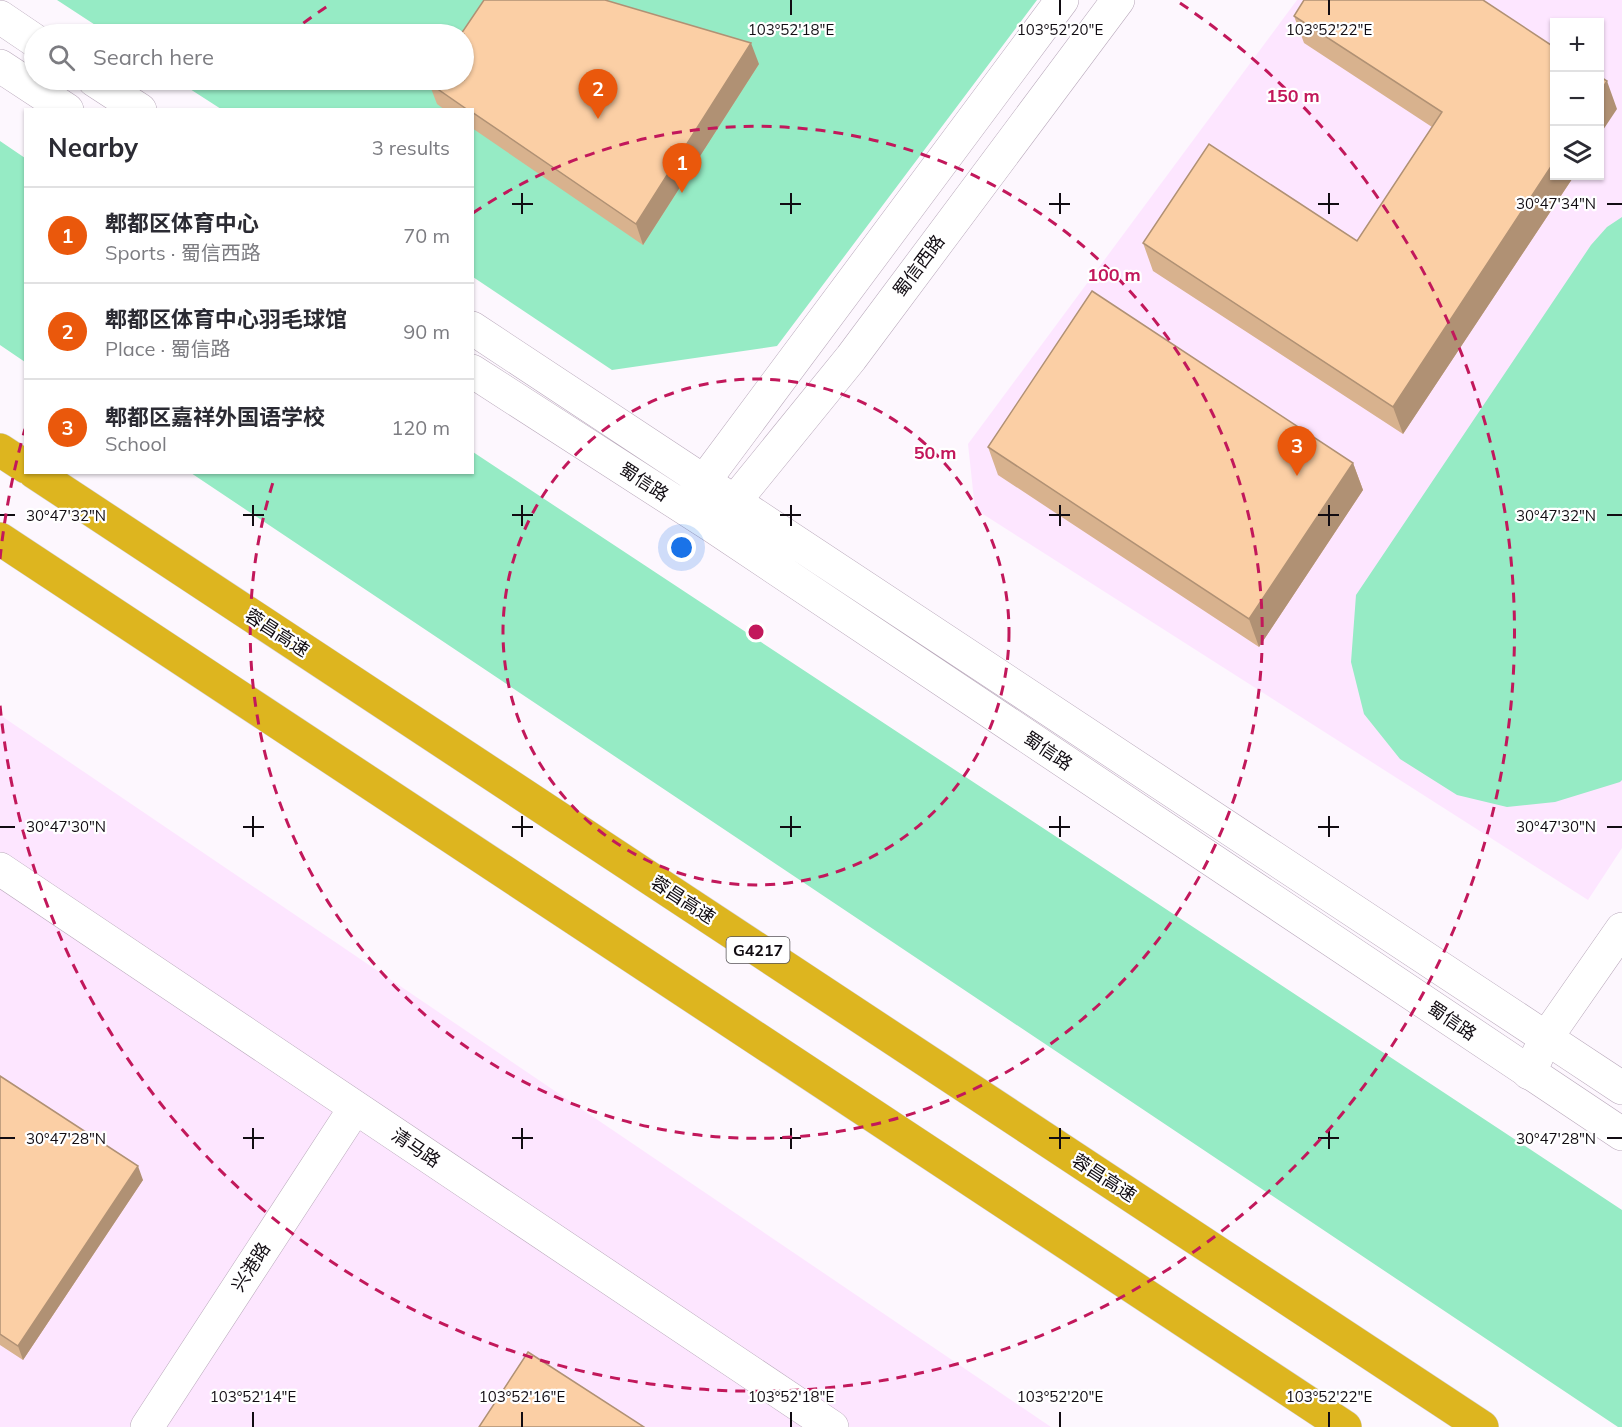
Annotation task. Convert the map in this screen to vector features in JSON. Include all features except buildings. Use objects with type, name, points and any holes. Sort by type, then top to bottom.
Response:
[{"type":"highway","points":[[0,450],[24,466]]},
{"type":"highway","name":"蓉昌高速","points":[[37,474],[1482,1427]]},
{"type":"highway","points":[[0,540],[1345,1427]]},
{"type":"main road","points":[[684,508],[1062,0]]},
{"type":"main road","name":"蜀信西路","points":[[714,527],[851,358],[1118,0]]},
{"type":"main road","points":[[0,17],[24,33]]},
{"type":"main road","points":[[0,66],[24,82]]},
{"type":"main road","points":[[37,90],[64,108]]},
{"type":"main road","points":[[109,90],[137,108]]},
{"type":"main road","name":"蜀信路","points":[[474,329],[1622,1088]]},
{"type":"main road","name":"蜀信路","points":[[474,372],[714,527],[1622,1134]]},
{"type":"main road","name":"清马路","points":[[0,869],[832,1427]]},
{"type":"main road","points":[[1529,1073],[1546,1038],[1622,929]]},
{"type":"main road","name":"兴港路","points":[[147,1427],[356,1108]]},
{"type":"shaded area","points":[[1297,0],[1622,0],[1622,848],[1588,900],[975,509],[968,444]]},
{"type":"shaded area","points":[[0,715],[1051,1427],[0,1427]]},
{"type":"green space","points":[[57,0],[1037,0],[777,346],[612,370],[474,278],[474,108],[219,108],[192,90],[474,90],[474,24],[94,24]]},
{"type":"green space","points":[[0,141],[24,157],[24,361],[0,345]]},
{"type":"green space","points":[[1622,217],[1622,780],[1555,802],[1507,807],[1457,795],[1400,759],[1364,714],[1351,662],[1356,595],[1591,245],[1607,227]]},
{"type":"green space","points":[[474,453],[1622,1210],[1622,1427],[1618,1427],[192,474],[474,474]]},
{"type":"place","name":"郫都区体育中心羽毛球馆","points":[[598,119]]},
{"type":"place","name":"郫都区体育中心","points":[[682,193]]},
{"type":"place","name":"郫都区嘉祥外国语学校","points":[[1297,476]]}]
